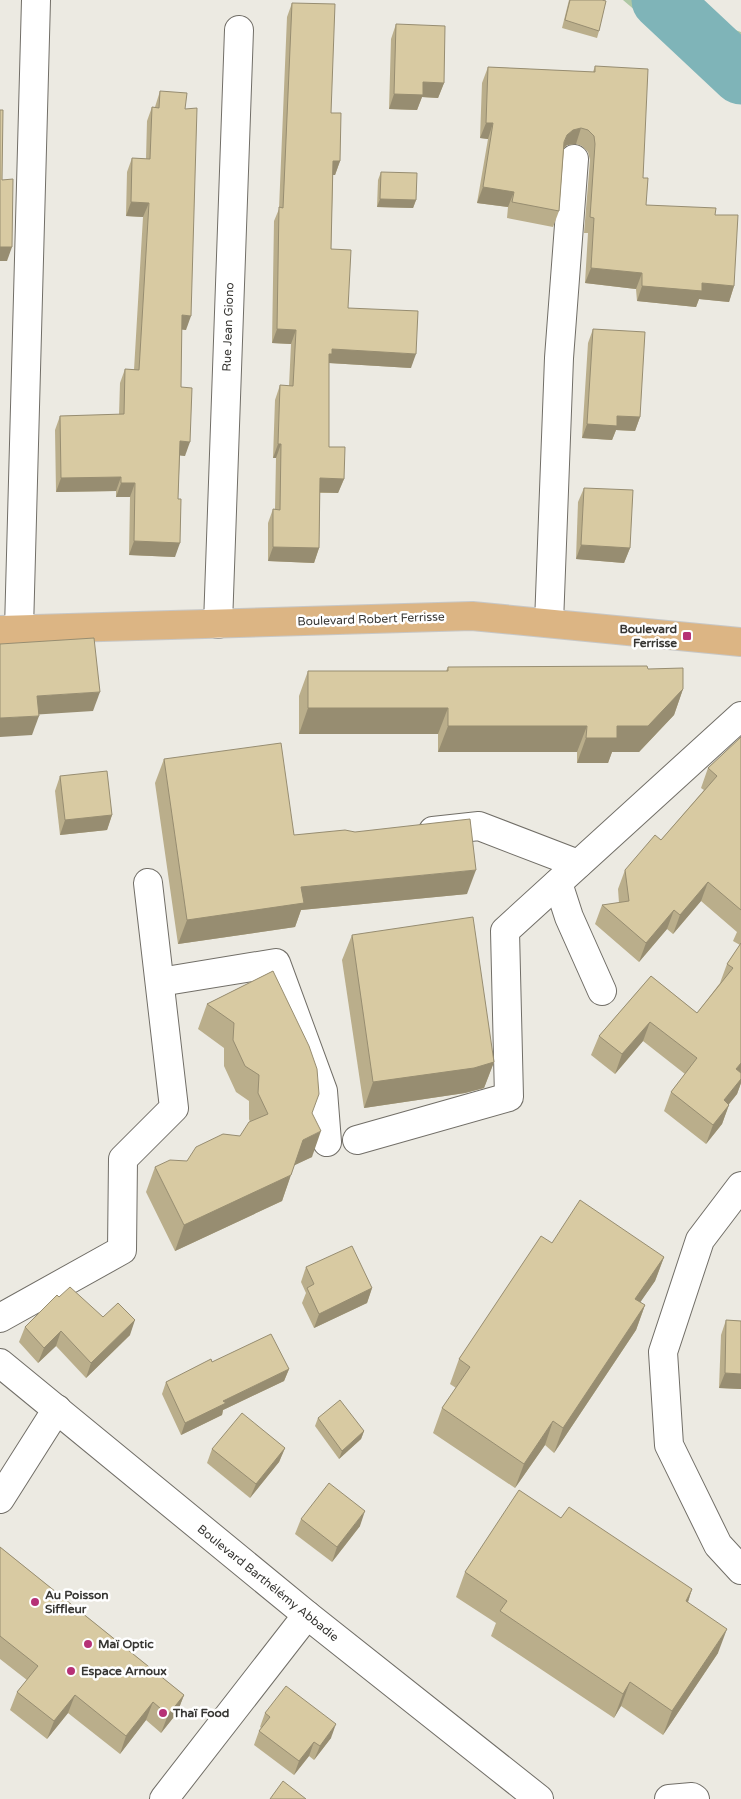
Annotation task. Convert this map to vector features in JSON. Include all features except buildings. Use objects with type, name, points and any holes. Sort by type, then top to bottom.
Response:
[{"type":"main road","name":"Boulevard Robert Ferrisse","points":[[10,629],[472,616],[741,642]]},
{"type":"street","points":[[10,629],[36,0]]},
{"type":"street","name":"Rue Jean Giono","points":[[218,624],[238,30]]},
{"type":"street","points":[[549,623],[559,358],[574,159]]},
{"type":"street","points":[[357,1140],[509,1097],[505,931],[741,716]]},
{"type":"street","points":[[412,834],[479,826],[578,864]]},
{"type":"street","points":[[0,1318],[122,1250],[123,1159],[174,1108],[148,883]]},
{"type":"street","points":[[558,883],[569,917],[602,991]]},
{"type":"street","points":[[160,982],[276,962],[323,1091],[327,1142]]},
{"type":"street","points":[[741,1186],[700,1240],[664,1352],[669,1444],[718,1545],[741,1570]]},
{"type":"street","name":"Boulevard Barthélémy Abbadie","points":[[0,1363],[307,1615],[539,1799]]},
{"type":"street","points":[[0,1499],[57,1410]]},
{"type":"street","points":[[164,1799],[307,1615]]},
{"type":"street","points":[[669,1799],[692,1797],[695,1799]]},
{"type":"green space","points":[[623,0],[694,0],[717,24],[741,32],[741,101]]},
{"type":"waterway","points":[[661,0],[741,75]]},
{"type":"place","name":"Boulevard Ferrisse","points":[[687,636]]},
{"type":"place","name":"Au Poisson Siffleur","points":[[35,1602]]},
{"type":"place","name":"Maï Optic","points":[[88,1644]]},
{"type":"place","name":"Espace Arnoux","points":[[71,1671]]},
{"type":"place","name":"Thaï Food","points":[[163,1713]]}]
